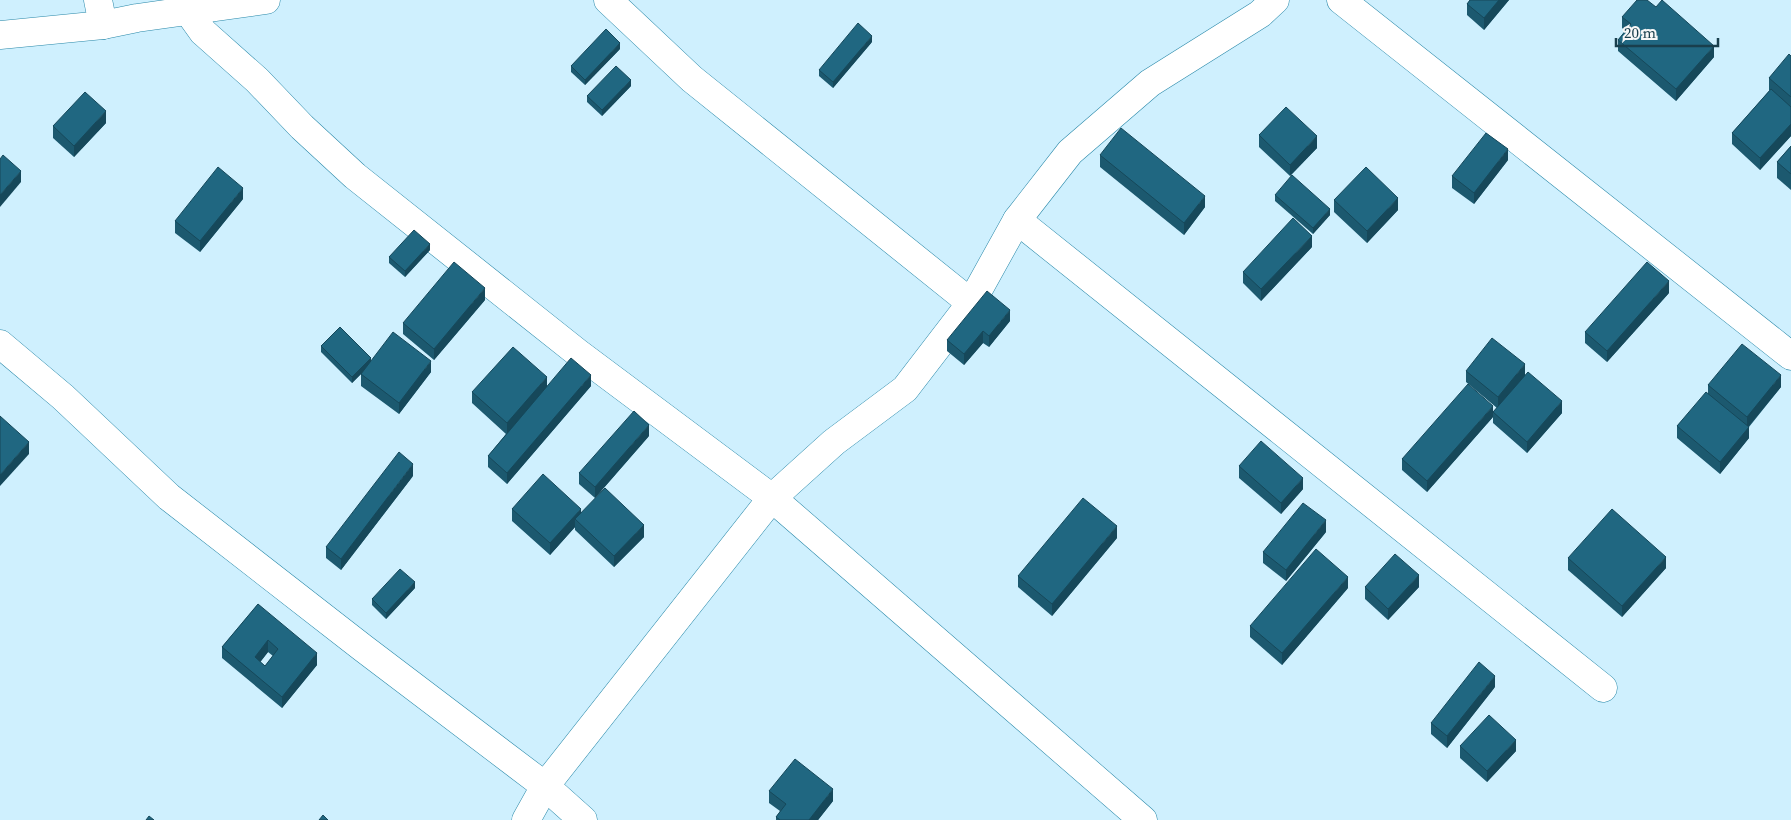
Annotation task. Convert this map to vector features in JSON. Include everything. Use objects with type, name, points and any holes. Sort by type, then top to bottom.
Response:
[{"type":"street","points":[[0,35],[100,13],[137,18],[266,0]]},
{"type":"street","points":[[608,0],[692,79],[971,303]]},
{"type":"street","points":[[526,820],[545,786],[772,498],[834,442],[905,388],[971,303],[1017,220],[1070,152],[1107,118],[1150,83],[1260,14],[1275,0]]},
{"type":"street","points":[[1341,0],[1791,356]]},
{"type":"street","points":[[188,11],[203,32],[257,80],[302,127],[355,176],[578,353],[772,498],[1143,820]]},
{"type":"street","points":[[1017,220],[1603,688]]},
{"type":"street","points":[[0,344],[63,397],[169,497],[545,786],[583,820]]},
{"type":"building","points":[[1470,0],[1499,0],[1484,18],[1467,4]]},
{"type":"building","points":[[1637,0],[1647,0],[1656,7],[1662,0],[1714,46],[1676,89],[1618,40],[1631,24],[1622,17]]},
{"type":"building","points":[[858,23],[872,36],[833,82],[819,70]]},
{"type":"building","points":[[606,29],[620,43],[585,80],[571,66]]},
{"type":"building","points":[[1789,54],[1791,56],[1791,97],[1769,78]]},
{"type":"building","points":[[616,66],[631,80],[602,110],[587,96]]},
{"type":"building","points":[[1771,89],[1791,107],[1791,124],[1760,158],[1732,133]]},
{"type":"building","points":[[85,92],[106,111],[74,146],[53,126]]},
{"type":"building","points":[[1286,107],[1317,136],[1290,165],[1259,135]]},
{"type":"building","points":[[1121,128],[1205,196],[1184,223],[1100,155]]},
{"type":"building","points":[[1486,133],[1508,149],[1474,193],[1452,176]]},
{"type":"building","points":[[1791,146],[1791,174],[1777,162]]},
{"type":"building","points":[[3,155],[21,171],[0,195],[0,159]]},
{"type":"building","points":[[218,167],[243,188],[200,241],[175,221]]},
{"type":"building","points":[[1366,167],[1398,198],[1367,231],[1334,200]]},
{"type":"building","points":[[1292,175],[1330,209],[1313,228],[1275,195]]},
{"type":"building","points":[[1293,218],[1312,236],[1261,289],[1243,272]]},
{"type":"building","points":[[414,230],[430,244],[405,271],[389,257]]},
{"type":"building","points":[[454,262],[485,288],[434,349],[403,323]]},
{"type":"building","points":[[1647,262],[1669,281],[1607,351],[1585,332]]},
{"type":"building","points":[[987,291],[1010,310],[989,336],[983,331],[964,354],[947,340]]},
{"type":"building","points":[[340,327],[371,358],[352,377],[321,346]]},
{"type":"building","points":[[393,332],[431,361],[399,403],[361,374]]},
{"type":"building","points":[[1492,338],[1525,364],[1498,397],[1466,371]]},
{"type":"building","points":[[1742,344],[1781,375],[1747,417],[1708,385]]},
{"type":"building","points":[[513,347],[547,377],[507,423],[472,392]]},
{"type":"building","points":[[571,358],[591,375],[507,473],[488,456]]},
{"type":"building","points":[[1528,372],[1562,401],[1527,442],[1493,412]]},
{"type":"building","points":[[1468,384],[1493,406],[1427,481],[1402,459]]},
{"type":"building","points":[[1706,392],[1749,427],[1720,462],[1677,426]]},
{"type":"building","points":[[634,411],[649,425],[595,487],[579,473]]},
{"type":"building","points":[[0,416],[29,442],[0,475]]},
{"type":"building","points":[[1261,441],[1303,478],[1281,503],[1239,466]]},
{"type":"building","points":[[399,452],[413,464],[341,559],[326,547]]},
{"type":"building","points":[[543,474],[581,509],[550,543],[512,509]]},
{"type":"building","points":[[605,488],[644,525],[614,556],[575,519]]},
{"type":"building","points":[[1083,498],[1117,526],[1052,604],[1018,576]]},
{"type":"building","points":[[1303,503],[1326,520],[1286,570],[1263,552]]},
{"type":"building","points":[[1612,509],[1666,557],[1622,606],[1568,558]]},
{"type":"building","points":[[1316,549],[1348,577],[1282,653],[1250,626]]},
{"type":"building","points":[[1395,554],[1419,575],[1388,609],[1365,587]]},
{"type":"building","points":[[400,569],[415,582],[386,613],[372,599]]},
{"type":"building","points":[[258,604],[317,653],[282,697],[222,647]],"holes":[[[268,640],[278,649],[265,666],[255,657]]]},
{"type":"building","points":[[1479,662],[1495,676],[1447,736],[1431,723]]},
{"type":"building","points":[[1489,715],[1516,740],[1487,771],[1460,746]]},
{"type":"building","points":[[795,759],[833,789],[809,820],[780,820],[776,817],[786,804],[769,791]]},
{"type":"building","points":[[323,815],[328,820],[319,820]]},
{"type":"building","points":[[149,816],[154,820],[146,820]]}]
